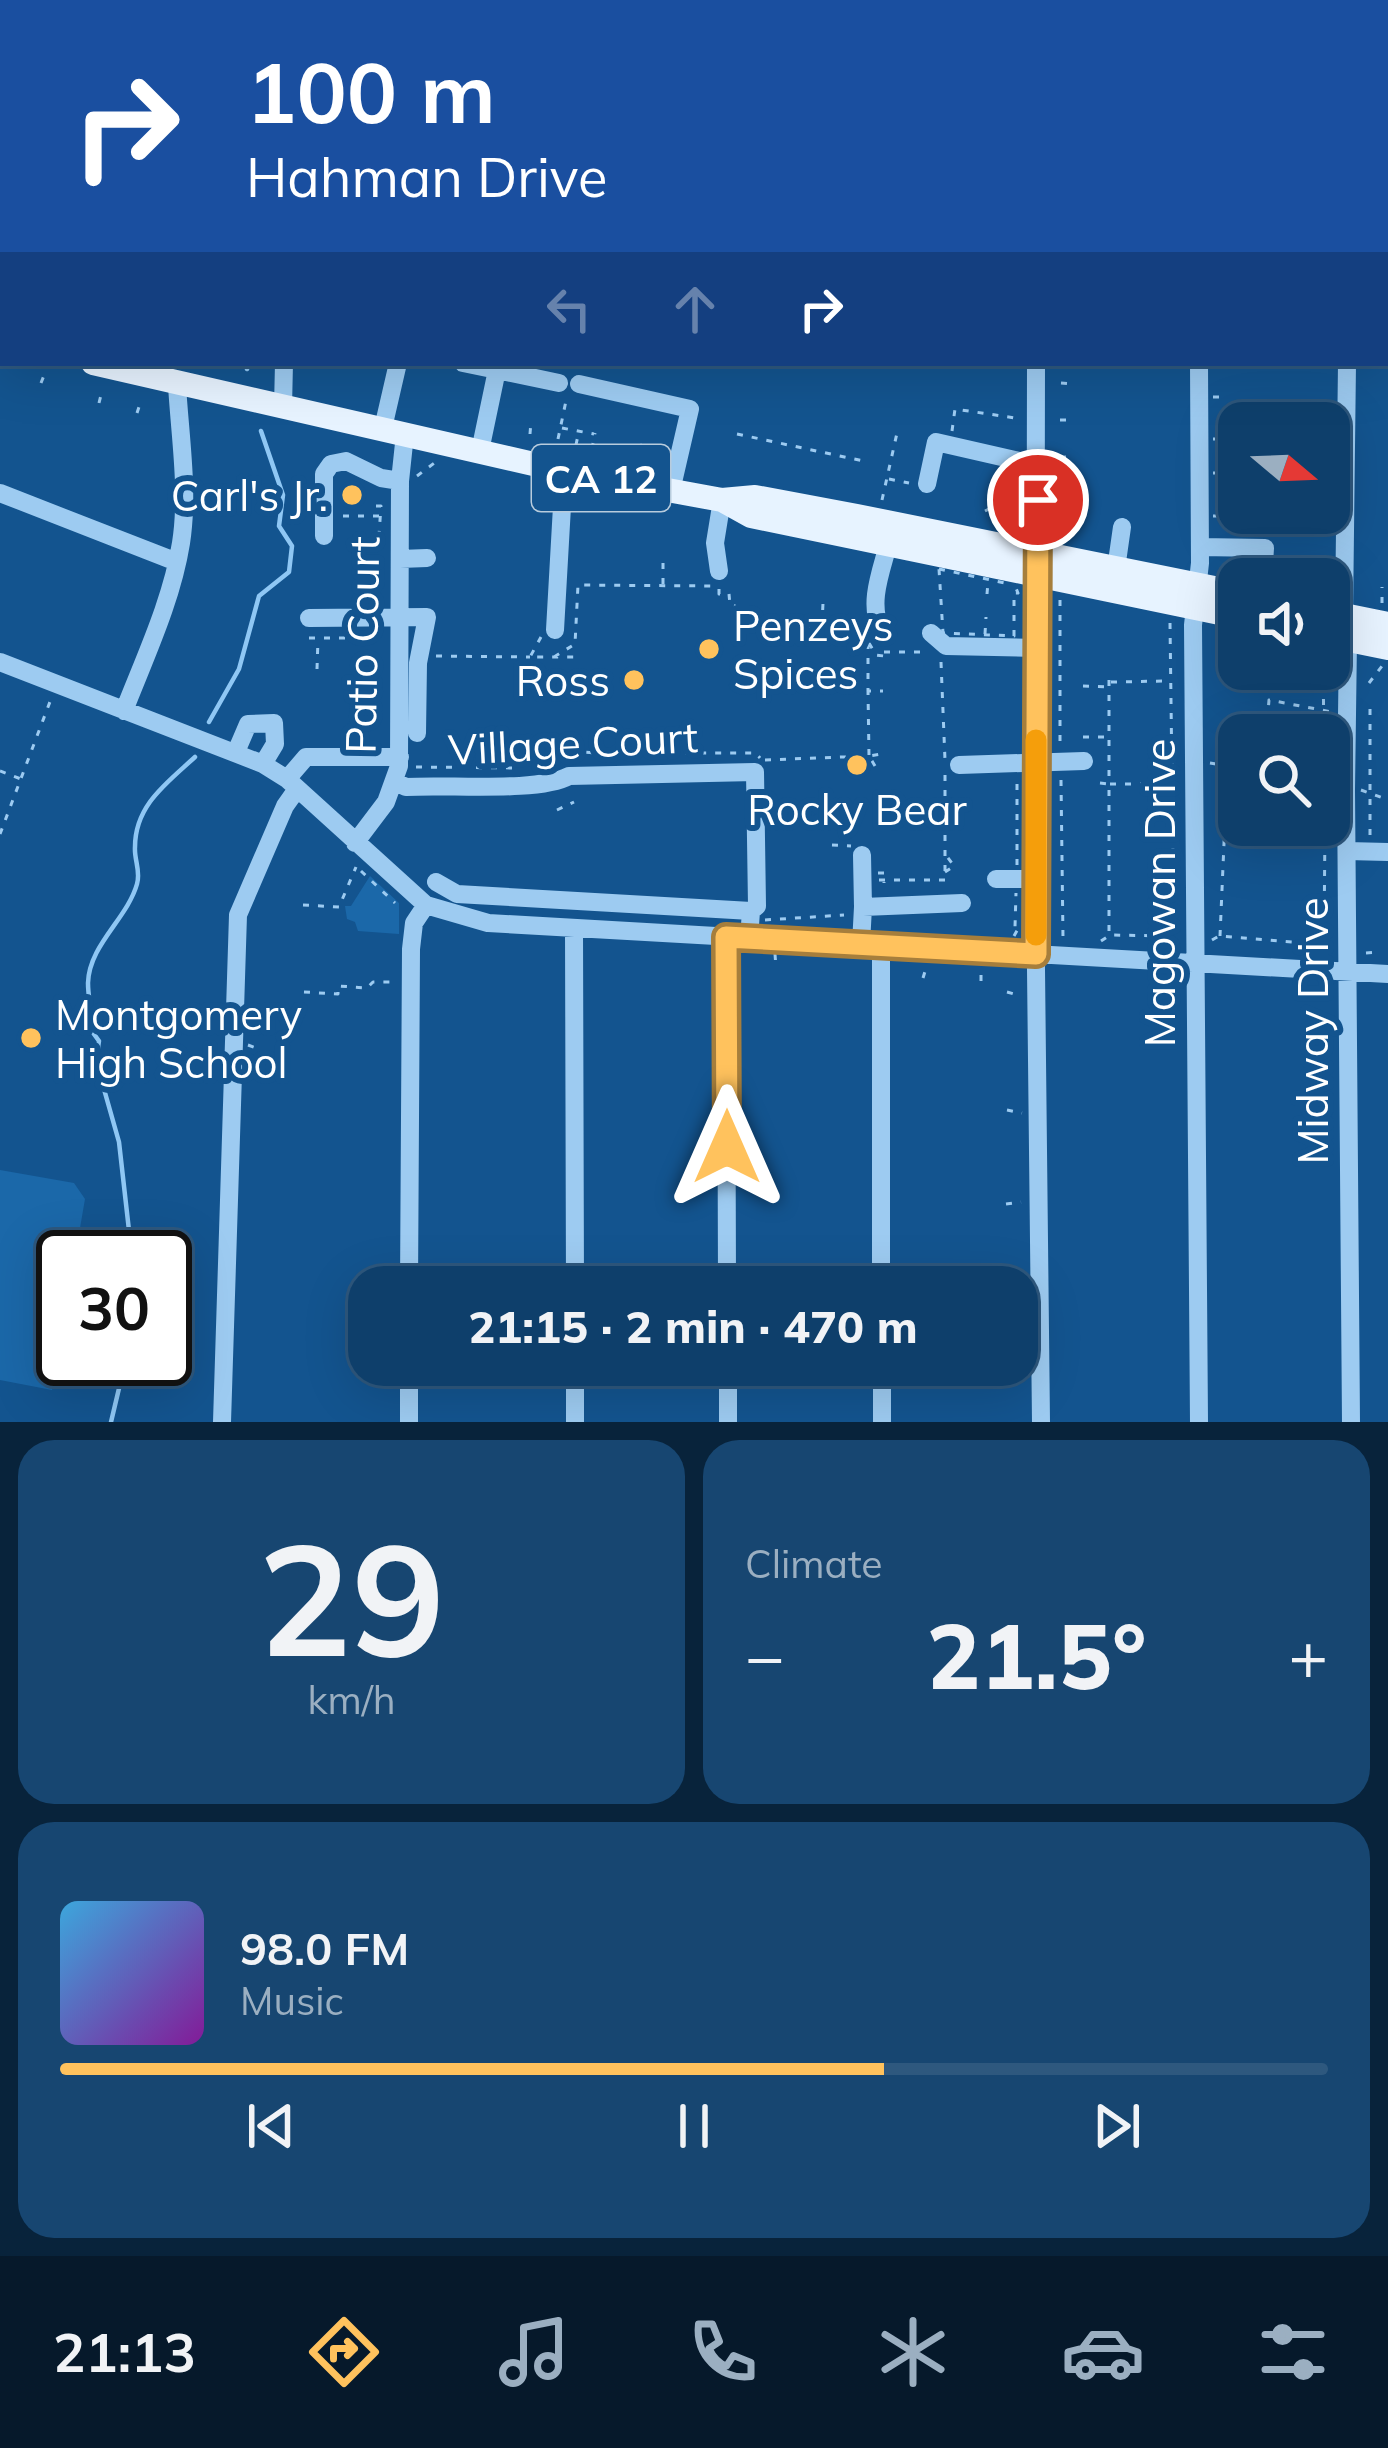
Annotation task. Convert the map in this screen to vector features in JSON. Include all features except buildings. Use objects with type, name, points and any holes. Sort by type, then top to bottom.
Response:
[{"type":"main road","name":"CA 12","points":[[110,366],[564,471],[722,500],[755,497],[1026,573],[1116,569],[1218,607]]},
{"type":"main road","name":"CA 12","points":[[722,500],[751,516],[1026,573],[1196,596],[1218,594]]},
{"type":"main road","points":[[1350,623],[1386,613]]},
{"type":"main road","points":[[1350,633],[1387,654]]},
{"type":"street","points":[[283,407],[284,366]]},
{"type":"street","name":"Patio Court","points":[[355,844],[381,811],[406,762],[400,559],[406,482],[394,431],[398,366]]},
{"type":"street","points":[[478,366],[690,409],[671,491]]},
{"type":"street","points":[[1036,366],[1037,465],[1026,573],[1036,649],[1036,763],[1026,879],[1036,954],[1041,1422]]},
{"type":"street","name":"Magowan Drive","points":[[1199,366],[1199,1422]]},
{"type":"street","name":"Midway Drive","points":[[1340,558],[1347,366]]},
{"type":"street","points":[[480,451],[497,370]]},
{"type":"street","points":[[124,710],[178,562],[183,527],[166,376]]},
{"type":"street","points":[[927,484],[936,442],[1037,465]]},
{"type":"street","points":[[325,536],[324,475],[331,464],[346,460],[381,478],[406,482]]},
{"type":"street","points":[[550,630],[564,471]]},
{"type":"street","points":[[0,494],[178,562]]},
{"type":"street","points":[[718,571],[715,543],[722,500]]},
{"type":"street","points":[[1116,569],[1122,527]]},
{"type":"street","points":[[874,629],[877,576],[888,545]]},
{"type":"street","points":[[1200,547],[1265,548],[1264,558]]},
{"type":"street","points":[[400,559],[427,558]]},
{"type":"street","points":[[309,628],[427,617],[418,663],[418,733]]},
{"type":"street","points":[[932,643],[1036,649]]},
{"type":"street","points":[[0,662],[263,764],[292,784],[426,905],[488,923],[1388,974]]},
{"type":"street","name":"Midway Drive","points":[[1344,690],[1351,1422]]},
{"type":"street","points":[[236,752],[248,724],[274,723],[274,744],[263,764]]},
{"type":"street","points":[[959,765],[1093,756]]},
{"type":"street","points":[[222,1422],[238,915],[306,757],[406,762]]},
{"type":"street","points":[[749,939],[758,916],[761,767]]},
{"type":"street","name":"Village Court","points":[[395,782],[406,787],[557,783],[568,776],[722,773],[761,767]]},
{"type":"street","points":[[1347,851],[1388,852]]},
{"type":"street","points":[[864,864],[856,911],[871,945],[880,1266]]},
{"type":"street","points":[[996,879],[1026,879]]},
{"type":"street","points":[[436,882],[457,894],[758,916]]},
{"type":"street","points":[[520,924],[521,898]]},
{"type":"street","points":[[856,911],[962,903]]},
{"type":"street","points":[[409,1266],[411,949],[413,923],[426,905]]},
{"type":"street","points":[[656,906],[656,933]]},
{"type":"street","points":[[574,929],[575,1266]]},
{"type":"street","points":[[726,937],[728,1266]]},
{"type":"street","points":[[409,1386],[409,1422]]},
{"type":"street","points":[[575,1386],[575,1422]]},
{"type":"street","points":[[728,1386],[728,1422]]},
{"type":"street","points":[[882,1386],[882,1422]]},
{"type":"path","points":[[41,383],[45,373]]},
{"type":"path","points":[[1060,383],[1075,384]]},
{"type":"path","points":[[558,439],[570,386]]},
{"type":"path","points":[[99,403],[102,391]]},
{"type":"path","points":[[1211,397],[1223,397]]},
{"type":"path","points":[[137,413],[141,401]]},
{"type":"path","points":[[951,436],[955,410],[1015,418]]},
{"type":"path","points":[[1060,420],[1075,420]]},
{"type":"path","points":[[530,434],[532,421]]},
{"type":"path","points":[[561,428],[594,433],[592,449]]},
{"type":"path","points":[[576,445],[579,430]]},
{"type":"path","points":[[881,508],[897,433]]},
{"type":"path","points":[[737,434],[868,462]]},
{"type":"path","points":[[611,453],[618,440],[618,455]]},
{"type":"path","points":[[1211,440],[1218,440]]},
{"type":"path","points":[[640,444],[649,461],[657,447]]},
{"type":"path","points":[[1060,458],[1074,457]]},
{"type":"path","points":[[406,482],[436,461]]},
{"type":"path","points":[[1211,473],[1218,473]]},
{"type":"path","points":[[887,478],[927,484]]},
{"type":"path","points":[[985,511],[997,505],[1016,508],[993,530]]},
{"type":"path","points":[[376,506],[380,506],[379,535]]},
{"type":"path","points":[[330,516],[389,516]]},
{"type":"path","points":[[1211,516],[1218,516]]},
{"type":"path","points":[[663,563],[663,586]]},
{"type":"path","points":[[939,569],[988,580],[1005,583],[1006,578],[1026,573],[1014,636],[943,633],[939,569]]},
{"type":"path","points":[[987,594],[988,580]]},
{"type":"path","points":[[554,657],[575,644],[578,585],[719,586],[719,594],[729,594],[730,605],[735,606],[736,626],[874,629]]},
{"type":"path","points":[[1382,587],[1380,603],[1386,613]]},
{"type":"path","points":[[822,627],[823,603]]},
{"type":"path","points":[[1058,606],[1061,935],[1066,940]]},
{"type":"path","points":[[1088,941],[1101,942],[1110,935],[1174,936],[1170,619]]},
{"type":"path","points":[[309,628],[318,638],[317,669]]},
{"type":"path","points":[[530,657],[550,630]]},
{"type":"path","points":[[318,638],[390,638]]},
{"type":"path","points":[[875,766],[869,756],[868,641],[875,655],[932,643]]},
{"type":"path","points":[[832,845],[884,881],[945,880],[941,652]]},
{"type":"path","points":[[1369,683],[1387,654]]},
{"type":"path","points":[[431,656],[578,657]]},
{"type":"path","points":[[1083,686],[1171,681]]},
{"type":"path","points":[[1109,683],[1110,935]]},
{"type":"path","points":[[1324,690],[1324,711]]},
{"type":"path","points":[[868,691],[883,691]]},
{"type":"path","points":[[0,834],[52,698]]},
{"type":"path","points":[[1268,714],[1269,700],[1346,713]]},
{"type":"path","points":[[1370,706],[1370,841]]},
{"type":"path","points":[[1083,737],[1110,737]]},
{"type":"path","points":[[1093,756],[1110,748]]},
{"type":"path","points":[[574,768],[574,757],[580,752],[632,752],[662,758],[676,753],[756,753],[761,767],[881,754]]},
{"type":"path","points":[[1093,756],[1111,759]]},
{"type":"path","points":[[1171,759],[1182,759]]},
{"type":"path","points":[[406,762],[522,768]]},
{"type":"path","points":[[1208,764],[1218,765]]},
{"type":"path","points":[[0,771],[22,779]]},
{"type":"path","points":[[1014,936],[1018,930],[1012,928],[1026,879],[1017,777]]},
{"type":"path","points":[[1100,784],[1172,784]]},
{"type":"path","points":[[1359,790],[1383,798]]},
{"type":"path","points":[[557,810],[574,802]]},
{"type":"path","points":[[1220,936],[1224,846]]},
{"type":"path","points":[[1210,941],[1220,936],[1331,946],[1324,941],[1325,846]]},
{"type":"path","points":[[338,917],[338,908],[359,869],[395,903]]},
{"type":"path","points":[[304,905],[338,908]]},
{"type":"path","points":[[758,916],[856,911]]},
{"type":"path","points":[[1366,953],[1380,952]]},
{"type":"path","points":[[923,978],[928,963]]},
{"type":"path","points":[[981,966],[981,981]]},
{"type":"path","points":[[304,992],[338,994],[338,986],[367,988],[373,982],[398,982]]},
{"type":"path","points":[[1007,992],[1022,996]]},
{"type":"path","points":[[247,1044],[259,1049]]},
{"type":"path","points":[[1007,1109],[1024,1113]]},
{"type":"path","points":[[1006,1204],[1023,1202]]},
{"type":"shaded area","points":[[370,876],[399,903],[399,934],[358,931],[355,922],[347,919],[345,906],[351,906]]},
{"type":"shaded area","points":[[0,1170],[74,1183],[85,1199],[80,1230],[36,1230],[36,1386],[53,1386],[52,1390],[0,1380]]},
{"type":"waterway","points":[[209,722],[239,669],[259,596],[289,572],[292,546],[279,526],[283,495],[261,431]]},
{"type":"waterway","points":[[129,1230],[119,1142],[96,1061],[99,1041],[91,1030],[88,983],[95,956],[137,884],[135,847],[140,819],[154,796],[195,757]]},
{"type":"waterway","points":[[111,1422],[120,1386]]},
{"type":"slow traffic","points":[[1036,740],[1036,935]]},
{"type":"place","name":"Carl's Jr.","points":[[352,495]]},
{"type":"place","name":"Penzeys Spices","points":[[709,649]]},
{"type":"place","name":"Ross","points":[[634,680]]},
{"type":"place","name":"Rocky Bear","points":[[857,765]]},
{"type":"place","name":"Montgomery High School","points":[[31,1038]]},
{"type":"route","points":[[727,1147],[726,937],[1036,954],[1038,500]]}]
